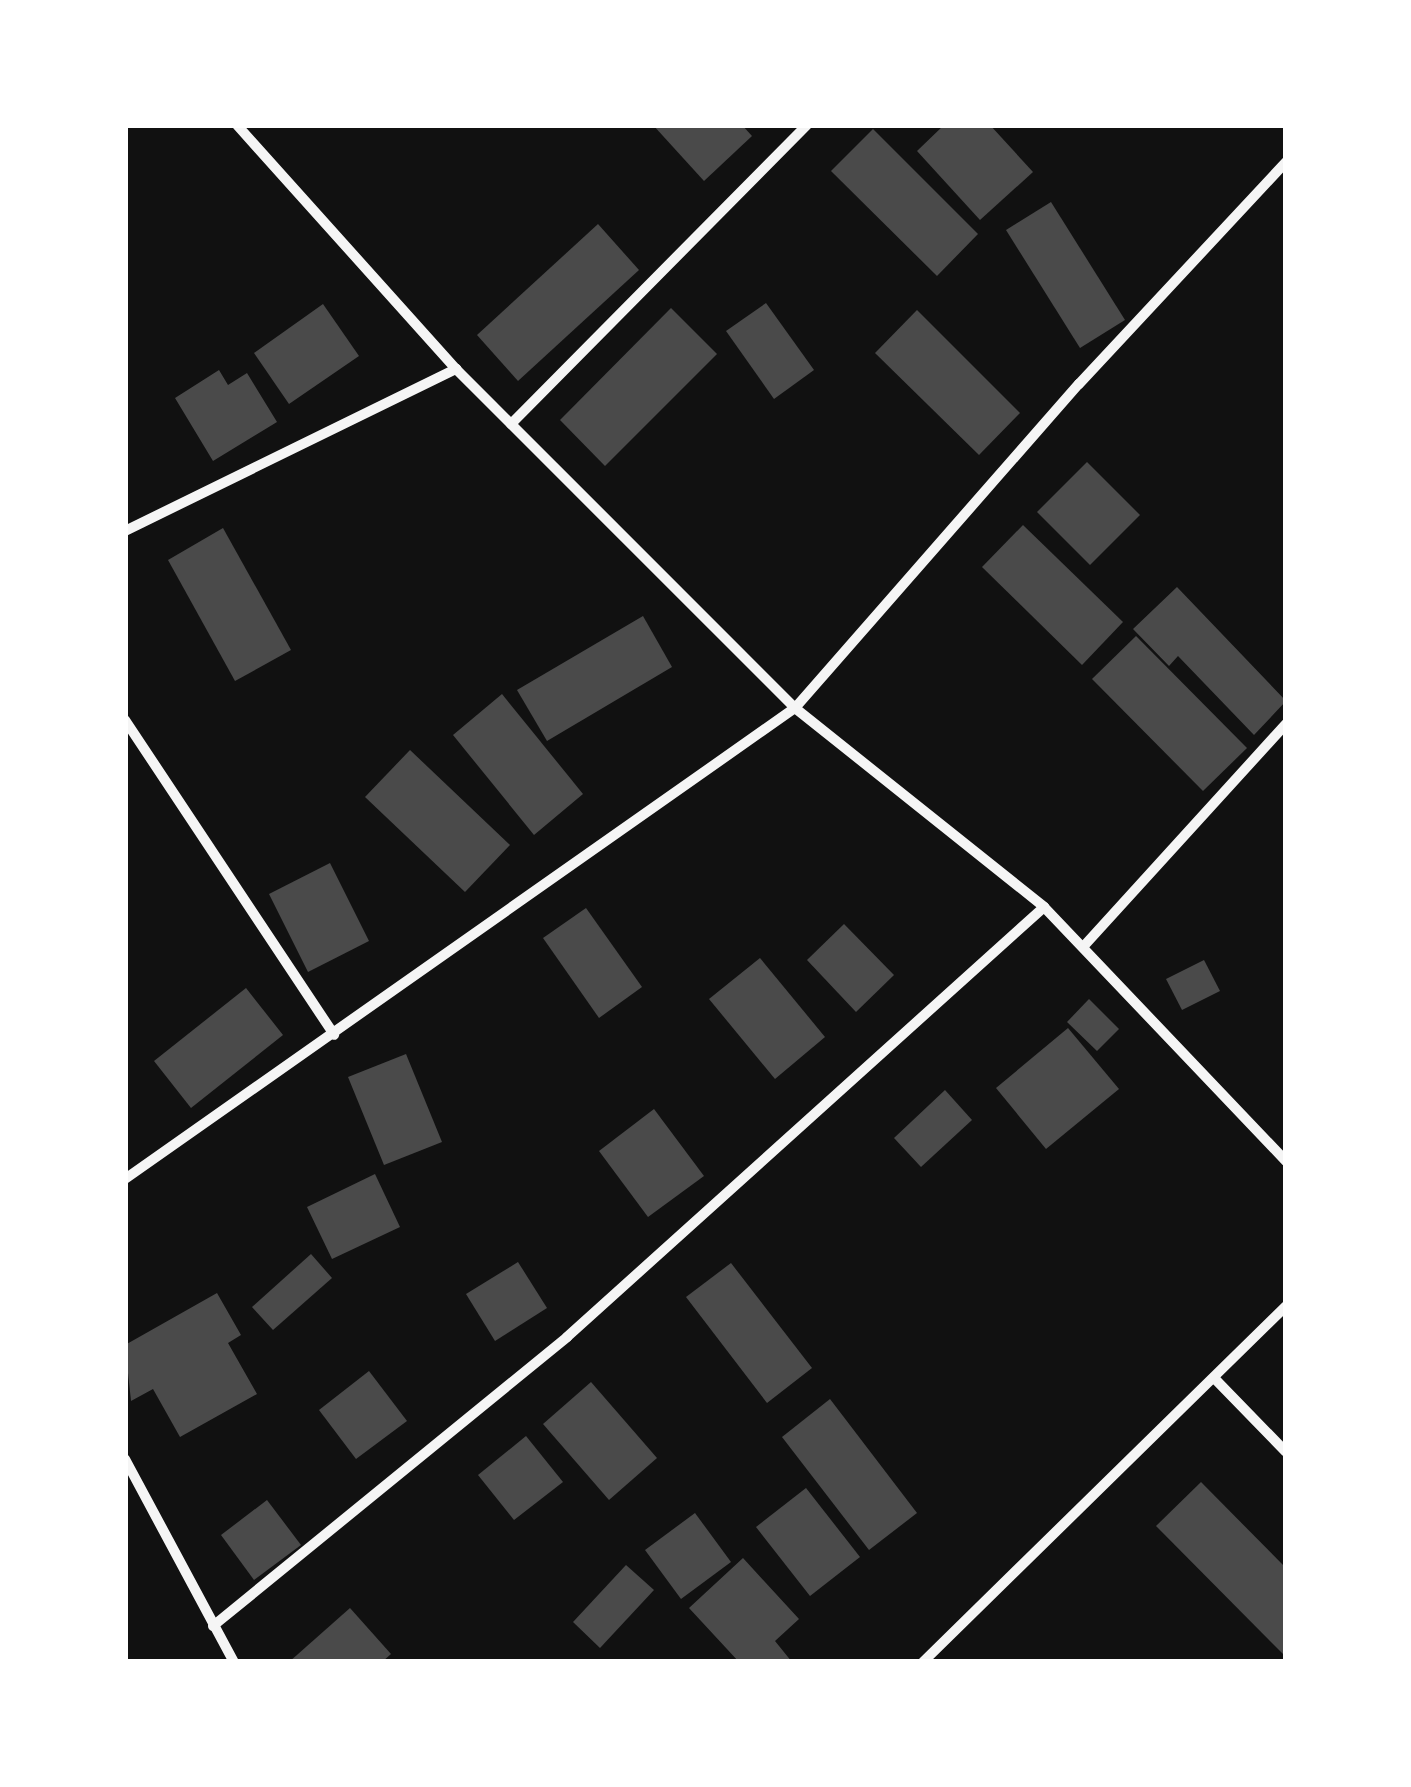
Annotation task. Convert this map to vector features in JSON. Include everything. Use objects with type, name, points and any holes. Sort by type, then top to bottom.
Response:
[{"type":"street","points":[[237,125],[456,369],[796,708],[1044,907],[1286,1161]]},
{"type":"street","points":[[512,424],[807,125]]},
{"type":"street","points":[[125,1179],[796,708],[1079,384],[1286,162]]},
{"type":"street","points":[[125,531],[456,369]]},
{"type":"street","points":[[125,720],[334,1034]]},
{"type":"street","points":[[1083,947],[1286,724]]},
{"type":"street","points":[[213,1626],[568,1337],[1044,907]]},
{"type":"street","points":[[924,1662],[1216,1380],[1286,1306]]},
{"type":"street","points":[[1216,1380],[1286,1452]]},
{"type":"street","points":[[125,1459],[234,1662]]},
{"type":"building","points":[[653,125],[742,125],[752,136],[704,181]]},
{"type":"building","points":[[944,125],[990,125],[1033,172],[980,220],[917,151]]},
{"type":"building","points":[[873,129],[978,234],[937,276],[831,171]]},
{"type":"building","points":[[1051,202],[1125,320],[1080,348],[1006,230]]},
{"type":"building","points":[[598,224],[639,270],[518,381],[477,335]]},
{"type":"building","points":[[766,303],[814,370],[774,399],[726,331]]},
{"type":"building","points":[[323,304],[359,356],[289,404],[254,353]]},
{"type":"building","points":[[671,308],[717,354],[605,466],[560,420]]},
{"type":"building","points":[[917,310],[1020,413],[979,455],[875,353]]},
{"type":"building","points":[[219,370],[228,385],[247,373],[277,422],[213,461],[175,398]]},
{"type":"building","points":[[1087,462],[1140,515],[1090,565],[1037,512]]},
{"type":"building","points":[[1023,525],[1123,622],[1082,665],[982,567]]},
{"type":"building","points":[[223,528],[291,650],[235,681],[168,560]]},
{"type":"building","points":[[1177,587],[1286,701],[1254,735],[1178,656],[1169,666],[1133,629]]},
{"type":"building","points":[[643,616],[672,667],[547,741],[517,690]]},
{"type":"building","points":[[1136,636],[1247,748],[1203,791],[1092,679]]},
{"type":"building","points":[[502,694],[583,794],[534,835],[453,735]]},
{"type":"building","points":[[410,750],[510,845],[465,892],[365,797]]},
{"type":"building","points":[[330,863],[369,941],[308,972],[269,894]]},
{"type":"building","points":[[586,908],[642,987],[599,1018],[543,938]]},
{"type":"building","points":[[844,924],[894,975],[856,1012],[807,960]]},
{"type":"building","points":[[760,958],[825,1037],[775,1079],[709,999]]},
{"type":"building","points":[[1204,960],[1220,991],[1182,1010],[1166,979]]},
{"type":"building","points":[[246,988],[283,1035],[191,1108],[154,1061]]},
{"type":"building","points":[[1089,999],[1119,1029],[1097,1051],[1067,1022]]},
{"type":"building","points":[[1068,1028],[1119,1089],[1046,1149],[996,1088]]},
{"type":"building","points":[[406,1054],[442,1142],[384,1165],[348,1077]]},
{"type":"building","points":[[945,1090],[972,1120],[921,1167],[894,1138]]},
{"type":"building","points":[[654,1109],[704,1176],[648,1217],[599,1151]]},
{"type":"building","points":[[375,1174],[400,1227],[332,1259],[307,1207]]},
{"type":"building","points":[[311,1254],[332,1278],[273,1330],[252,1307]]},
{"type":"building","points":[[518,1262],[547,1308],[495,1341],[466,1294]]},
{"type":"building","points":[[731,1263],[812,1368],[767,1403],[686,1297]]},
{"type":"building","points":[[217,1293],[241,1335],[228,1343],[257,1394],[180,1437],[153,1389],[131,1401],[125,1345]]},
{"type":"building","points":[[369,1371],[407,1421],[356,1459],[319,1410]]},
{"type":"building","points":[[591,1382],[657,1458],[609,1500],[543,1424]]},
{"type":"building","points":[[830,1399],[917,1513],[869,1550],[782,1437]]},
{"type":"building","points":[[526,1436],[563,1482],[514,1520],[478,1475]]},
{"type":"building","points":[[1201,1482],[1286,1568],[1286,1657],[1156,1526]]},
{"type":"building","points":[[806,1488],[860,1557],[810,1596],[756,1527]]},
{"type":"building","points":[[267,1500],[301,1545],[254,1580],[221,1535]]},
{"type":"building","points":[[695,1513],[731,1562],[681,1599],[645,1550]]},
{"type":"building","points":[[743,1558],[799,1619],[775,1641],[792,1662],[739,1662],[689,1608]]},
{"type":"building","points":[[626,1565],[654,1590],[600,1648],[573,1622]]},
{"type":"building","points":[[350,1608],[391,1654],[382,1662],[289,1662]]}]
